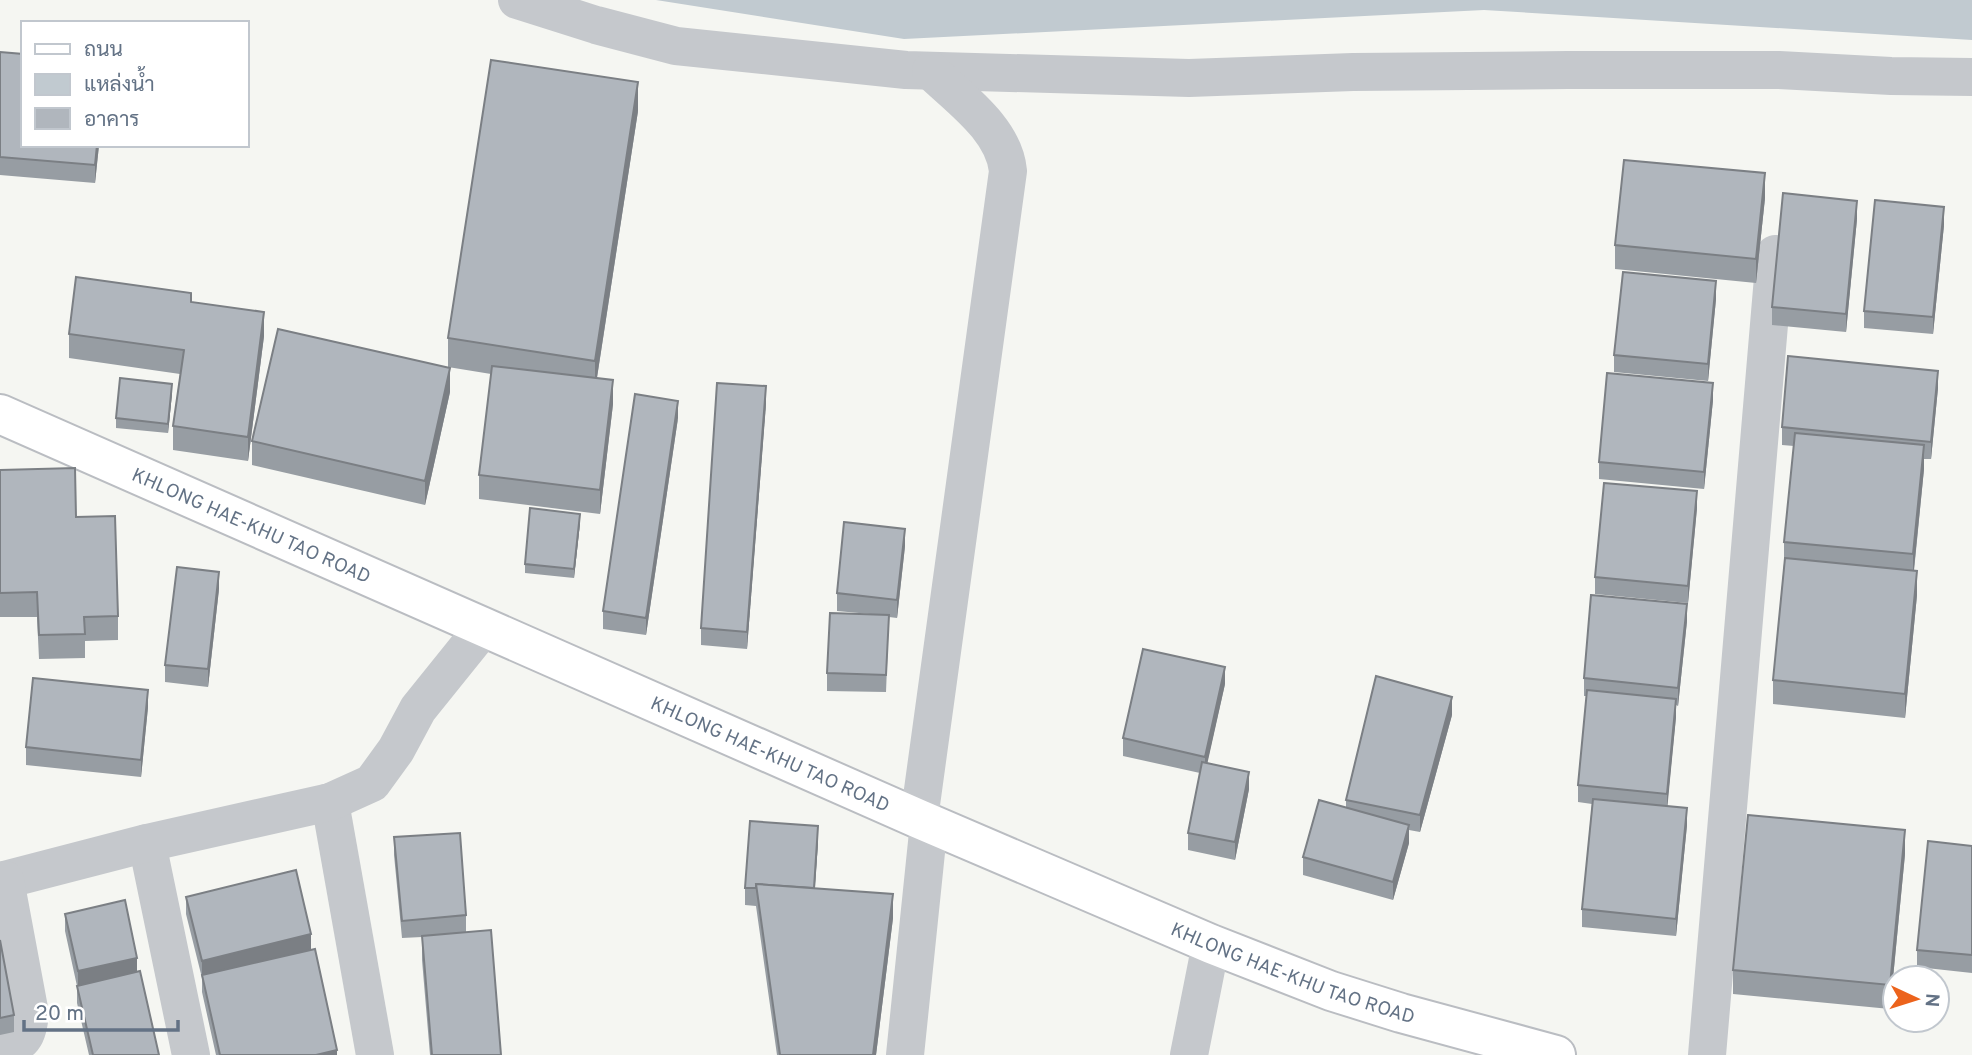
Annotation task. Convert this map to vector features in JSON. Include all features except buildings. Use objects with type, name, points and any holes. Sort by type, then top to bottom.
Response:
[{"type":"street","points":[[517,0],[676,46],[782,59],[931,71],[1189,78],[1353,72],[1779,70],[1972,77]]},
{"type":"street","points":[[905,1055],[924,821],[1008,171],[1004,152],[993,132],[931,71]]},
{"type":"street","points":[[1707,1055],[1775,254]]},
{"type":"street","name":"KHLONG HAE-KHU TAO ROAD","points":[[0,414],[924,821],[1211,944],[1331,990],[1401,1013],[1556,1055]]},
{"type":"street","points":[[0,1049],[16,1046],[28,1033],[30,1014],[3,880],[148,843],[330,802],[372,783],[396,750],[418,709],[484,627]]},
{"type":"street","points":[[330,802],[375,1055]]},
{"type":"street","points":[[148,843],[191,1055]]},
{"type":"street","points":[[1189,1055],[1211,944]]},
{"type":"water","points":[[656,0],[1972,0],[1972,40],[1484,10],[904,39]]}]
